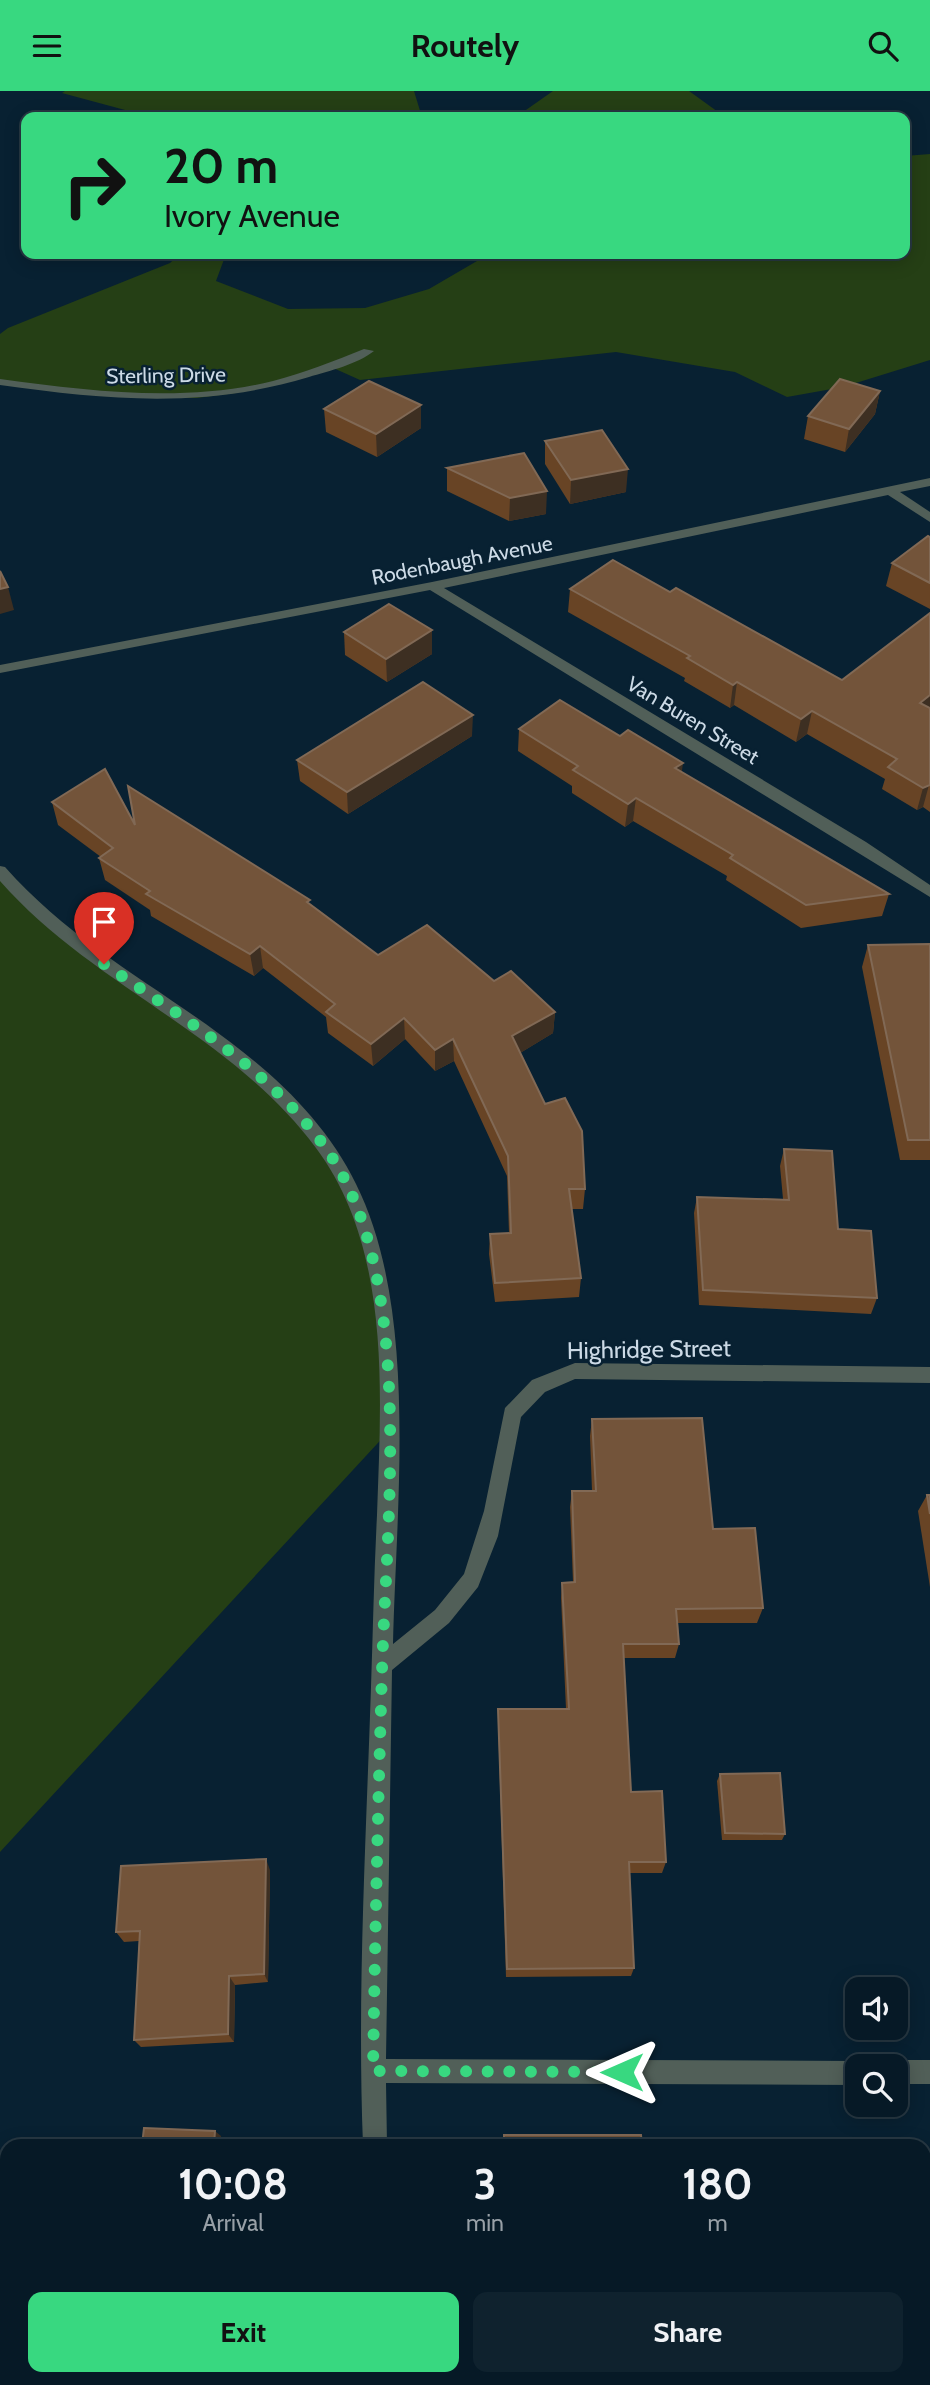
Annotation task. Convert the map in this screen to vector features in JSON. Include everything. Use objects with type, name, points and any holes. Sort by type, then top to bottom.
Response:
[{"type":"street","name":"Sterling Drive","points":[[0,382],[90,395],[197,398],[236,393],[300,378],[368,351]]},
{"type":"street","name":"Rodenbaugh Avenue","points":[[0,669],[432,586],[930,482]]},
{"type":"street","points":[[892,492],[930,518]]},
{"type":"street","name":"Van Buren Street","points":[[432,586],[861,846],[930,892]]},
{"type":"street","points":[[0,871],[33,905],[104,964],[230,1051],[264,1078],[326,1149],[346,1183],[363,1223],[374,1265],[387,1358],[389,1431],[373,2071],[375,2139]]},
{"type":"street","name":"Highridge Street","points":[[382,1665],[439,1619],[459,1599],[474,1577],[484,1552],[512,1415],[523,1397],[556,1375],[575,1371],[930,1375]]},
{"type":"street","points":[[373,2071],[845,2073]]},
{"type":"street","points":[[908,2072],[930,2071]]},
{"type":"green space","points":[[414,91],[420,112],[132,112],[62,93]]},
{"type":"green space","points":[[553,91],[689,91],[718,112],[523,112]]},
{"type":"green space","points":[[930,154],[930,360],[843,387],[787,397],[735,372],[616,352],[360,380],[331,367],[236,393],[197,398],[138,398],[0,382],[0,334],[8,328],[174,259],[224,259],[216,281],[288,309],[365,308],[429,289],[480,259],[910,259],[910,156]]},
{"type":"green space","points":[[0,871],[33,906],[230,1051],[326,1149],[374,1265],[389,1431],[0,1852]]},
{"type":"building","points":[[840,379],[880,391],[849,429],[808,416]]},
{"type":"building","points":[[369,381],[421,405],[376,434],[324,409]]},
{"type":"building","points":[[602,430],[628,469],[571,480],[545,441]]},
{"type":"building","points":[[524,453],[547,491],[510,498],[447,468]]},
{"type":"building","points":[[930,537],[930,583],[892,563]]},
{"type":"building","points":[[613,560],[670,592],[676,588],[842,680],[930,613],[930,695],[920,703],[930,708],[930,785],[923,788],[888,767],[897,759],[812,711],[801,719],[737,682],[733,685],[687,658],[690,656],[570,589]]},
{"type":"building","points":[[0,571],[8,587],[0,589]]},
{"type":"building","points":[[389,604],[432,630],[386,659],[344,632]]},
{"type":"building","points":[[423,682],[473,715],[347,792],[297,760]]},
{"type":"building","points":[[560,700],[620,736],[628,730],[683,763],[675,768],[889,894],[806,905],[730,858],[733,855],[636,798],[628,804],[573,770],[578,766],[519,729]]},
{"type":"building","points":[[105,769],[135,825],[128,786],[310,900],[307,902],[378,955],[427,925],[494,981],[511,971],[555,1012],[512,1036],[545,1104],[565,1098],[582,1131],[585,1189],[569,1189],[581,1278],[495,1283],[490,1234],[511,1233],[508,1156],[453,1039],[435,1050],[404,1018],[371,1044],[326,1012],[335,1004],[260,946],[250,954],[146,894],[150,891],[99,858],[113,848],[52,802]]},
{"type":"building","points":[[930,944],[930,1140],[908,1140],[868,945]]},
{"type":"building","points":[[784,1149],[832,1151],[838,1229],[871,1231],[877,1298],[703,1290],[697,1197],[789,1200]]},
{"type":"building","points":[[702,1418],[713,1529],[755,1528],[763,1608],[676,1609],[679,1644],[623,1644],[631,1792],[662,1791],[666,1862],[629,1862],[634,1968],[507,1969],[498,1709],[569,1709],[562,1583],[575,1582],[572,1491],[596,1491],[592,1419]]},
{"type":"building","points":[[780,1773],[785,1834],[725,1833],[720,1774]]},
{"type":"building","points":[[266,1859],[264,1974],[229,1976],[228,2034],[134,2040],[140,1931],[116,1932],[121,1866]]},
{"type":"building","points":[[144,2128],[215,2131],[214,2139],[143,2139]]},
{"type":"building","points":[[504,2135],[641,2135],[641,2139],[504,2139]]},
{"type":"route","points":[[104,964],[230,1051],[264,1078],[297,1113],[326,1149],[346,1183],[363,1223],[374,1265],[387,1358],[389,1431],[373,2071],[622,2072]]}]
